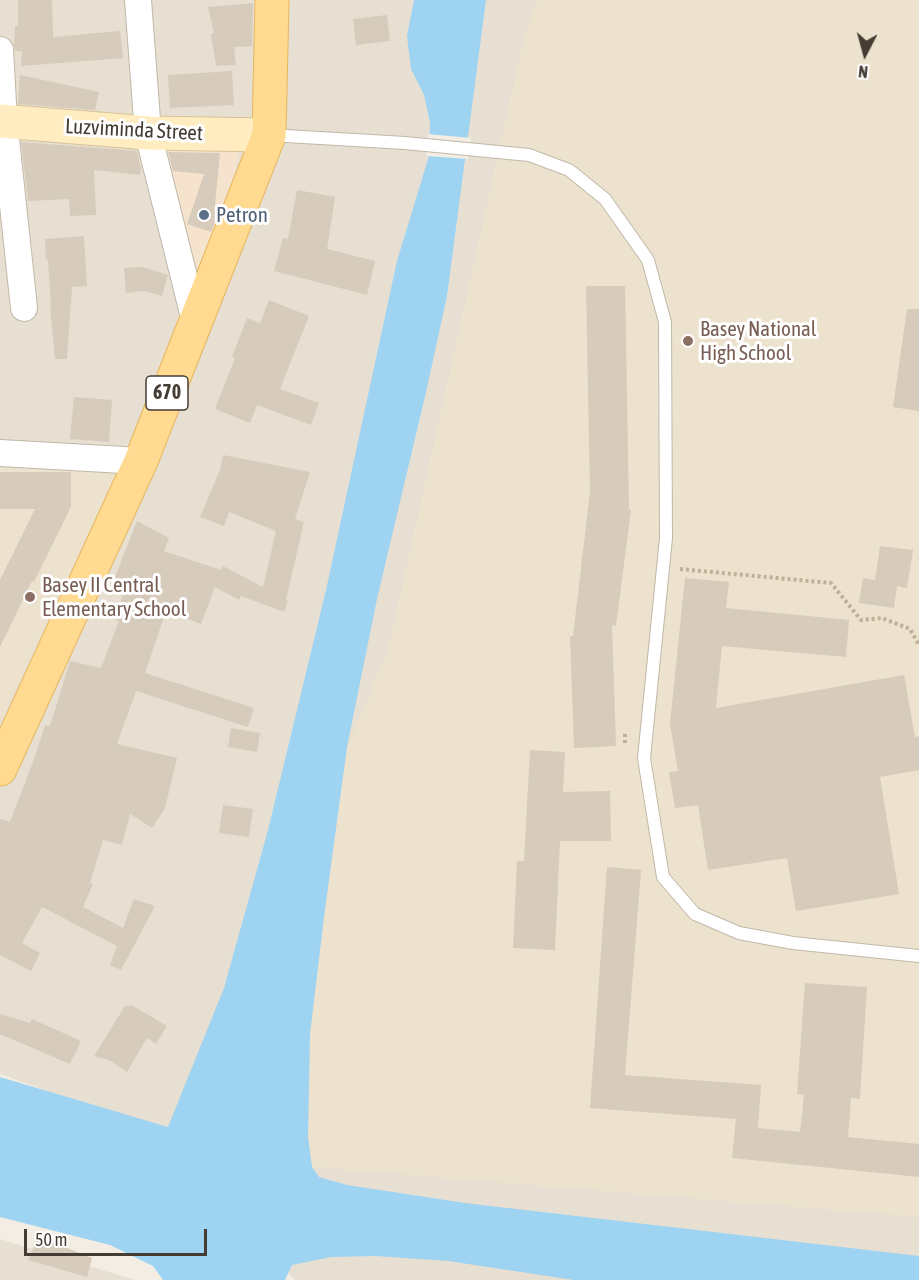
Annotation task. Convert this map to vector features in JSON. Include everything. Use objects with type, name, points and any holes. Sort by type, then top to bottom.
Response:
[{"type":"main road","name":"670","points":[[4,751],[141,461],[269,135],[272,0]]},
{"type":"street","points":[[138,0],[148,133],[195,321]]},
{"type":"street","points":[[0,50],[2,121],[24,308]]},
{"type":"street","name":"Luzviminda Street","points":[[2,121],[148,133],[269,135]]},
{"type":"street","points":[[0,453],[141,461]]},
{"type":"lane","points":[[269,135],[478,149],[529,155],[569,170],[605,199],[648,260],[665,322],[665,567],[644,758],[663,877],[695,914],[739,933],[793,944],[919,956]]},
{"type":"path","points":[[665,567],[831,583],[861,620],[882,618],[910,629],[919,645]]},
{"type":"shaded area","points":[[0,0],[919,0],[919,1280],[295,1280],[199,1178],[117,1116],[0,1074]]},
{"type":"shaded area","name":"Basey National High School","points":[[537,0],[919,0],[919,1217],[312,1167],[308,1137],[310,1034],[347,747],[388,650],[525,33]]},
{"type":"shaded area","points":[[160,143],[241,147],[221,231],[195,295]]},
{"type":"shaded area","name":"Basey II Central Elementary School","points":[[0,467],[118,471],[0,722]]},
{"type":"shaded area","points":[[0,1239],[135,1280],[0,1280]]},
{"type":"water","points":[[414,0],[486,0],[447,296],[377,599],[347,747],[310,1034],[308,1137],[312,1167],[319,1177],[347,1185],[465,1203],[919,1256],[919,1280],[574,1280],[448,1261],[376,1256],[331,1257],[292,1265],[285,1280],[163,1280],[153,1266],[110,1245],[0,1217],[0,1077],[168,1127],[224,988],[268,830],[326,590],[397,261],[429,156],[430,122],[424,95],[411,69],[407,36]]},
{"type":"pier","points":[[428,134],[471,138],[468,159],[426,156]]},
{"type":"building","points":[[18,0],[52,0],[53,37],[120,31],[123,58],[21,66],[22,51],[15,51],[14,46],[15,26],[18,26]]},
{"type":"building","points":[[253,3],[252,46],[234,47],[236,65],[216,66],[211,34],[214,33],[208,7]]},
{"type":"building","points":[[387,15],[390,41],[356,45],[353,19]]},
{"type":"building","points":[[232,71],[234,105],[170,108],[168,75]]},
{"type":"building","points":[[20,75],[99,92],[95,110],[18,104]]},
{"type":"building","points":[[21,142],[137,151],[141,168],[140,175],[94,170],[96,215],[70,216],[69,199],[28,201]]},
{"type":"building","points":[[168,152],[220,153],[215,205],[221,206],[211,232],[187,224],[204,174],[173,171]]},
{"type":"building","points":[[297,190],[335,197],[327,249],[375,261],[367,295],[274,271],[283,238],[288,239]]},
{"type":"building","points":[[84,236],[87,286],[72,287],[67,359],[55,359],[45,239]]},
{"type":"building","points":[[142,267],[168,275],[162,296],[145,291],[126,293],[124,268]]},
{"type":"building","points":[[586,286],[625,286],[629,510],[631,510],[616,626],[612,625],[616,746],[574,748],[570,636],[573,636],[590,492]]},
{"type":"building","points":[[269,300],[309,316],[280,389],[319,403],[311,425],[257,405],[250,423],[215,409],[235,358],[232,357],[247,318],[260,323]]},
{"type":"building","points":[[907,309],[919,309],[919,411],[893,407]]},
{"type":"building","points":[[74,397],[112,400],[109,442],[70,439]]},
{"type":"building","points":[[223,455],[310,472],[295,519],[304,522],[286,600],[288,601],[284,612],[241,596],[239,600],[215,587],[201,624],[166,611],[145,673],[254,708],[248,727],[136,691],[117,744],[177,758],[165,808],[152,828],[130,814],[122,845],[103,840],[90,883],[93,884],[83,907],[123,928],[134,899],[155,906],[121,970],[110,965],[117,946],[42,907],[22,943],[40,953],[31,971],[0,955],[0,819],[10,822],[45,725],[50,726],[70,661],[101,668],[119,621],[114,619],[124,592],[111,587],[137,521],[169,538],[164,551],[221,570],[223,566],[263,587],[276,531],[229,512],[224,526],[200,517],[220,470]]},
{"type":"building","points":[[0,472],[71,472],[71,507],[0,647],[0,580],[35,509],[0,509]]},
{"type":"building","points":[[880,546],[913,550],[907,588],[897,586],[894,608],[859,603],[863,578],[875,580]]},
{"type":"building","points":[[685,578],[729,582],[726,608],[849,620],[846,657],[722,646],[716,708],[904,675],[915,737],[919,736],[919,770],[880,777],[899,894],[796,911],[787,858],[708,870],[698,805],[675,808],[669,772],[678,771],[670,723]]},
{"type":"building","points":[[231,728],[260,733],[257,752],[228,747]]},
{"type":"building","points":[[530,750],[565,752],[563,792],[610,791],[611,841],[560,841],[555,950],[513,948],[517,861],[524,861]]},
{"type":"building","points":[[223,805],[253,809],[249,837],[219,833]]},
{"type":"building","points":[[607,867],[641,870],[625,1075],[761,1085],[758,1128],[800,1132],[804,1095],[797,1094],[805,983],[867,987],[860,1099],[851,1098],[848,1137],[919,1144],[919,1177],[732,1158],[736,1119],[590,1108]]},
{"type":"building","points":[[125,1006],[133,1006],[167,1026],[156,1044],[147,1038],[127,1072],[109,1060],[94,1056]]},
{"type":"building","points":[[0,1014],[30,1023],[32,1019],[81,1041],[70,1064],[0,1034]]},
{"type":"building","points":[[38,1236],[92,1258],[87,1277],[28,1260]]},
{"type":"place","name":"Petron","points":[[204,215]]},
{"type":"place","name":"Basey National High School","points":[[688,341]]},
{"type":"place","name":"Basey II Central Elementary School","points":[[30,597]]}]
